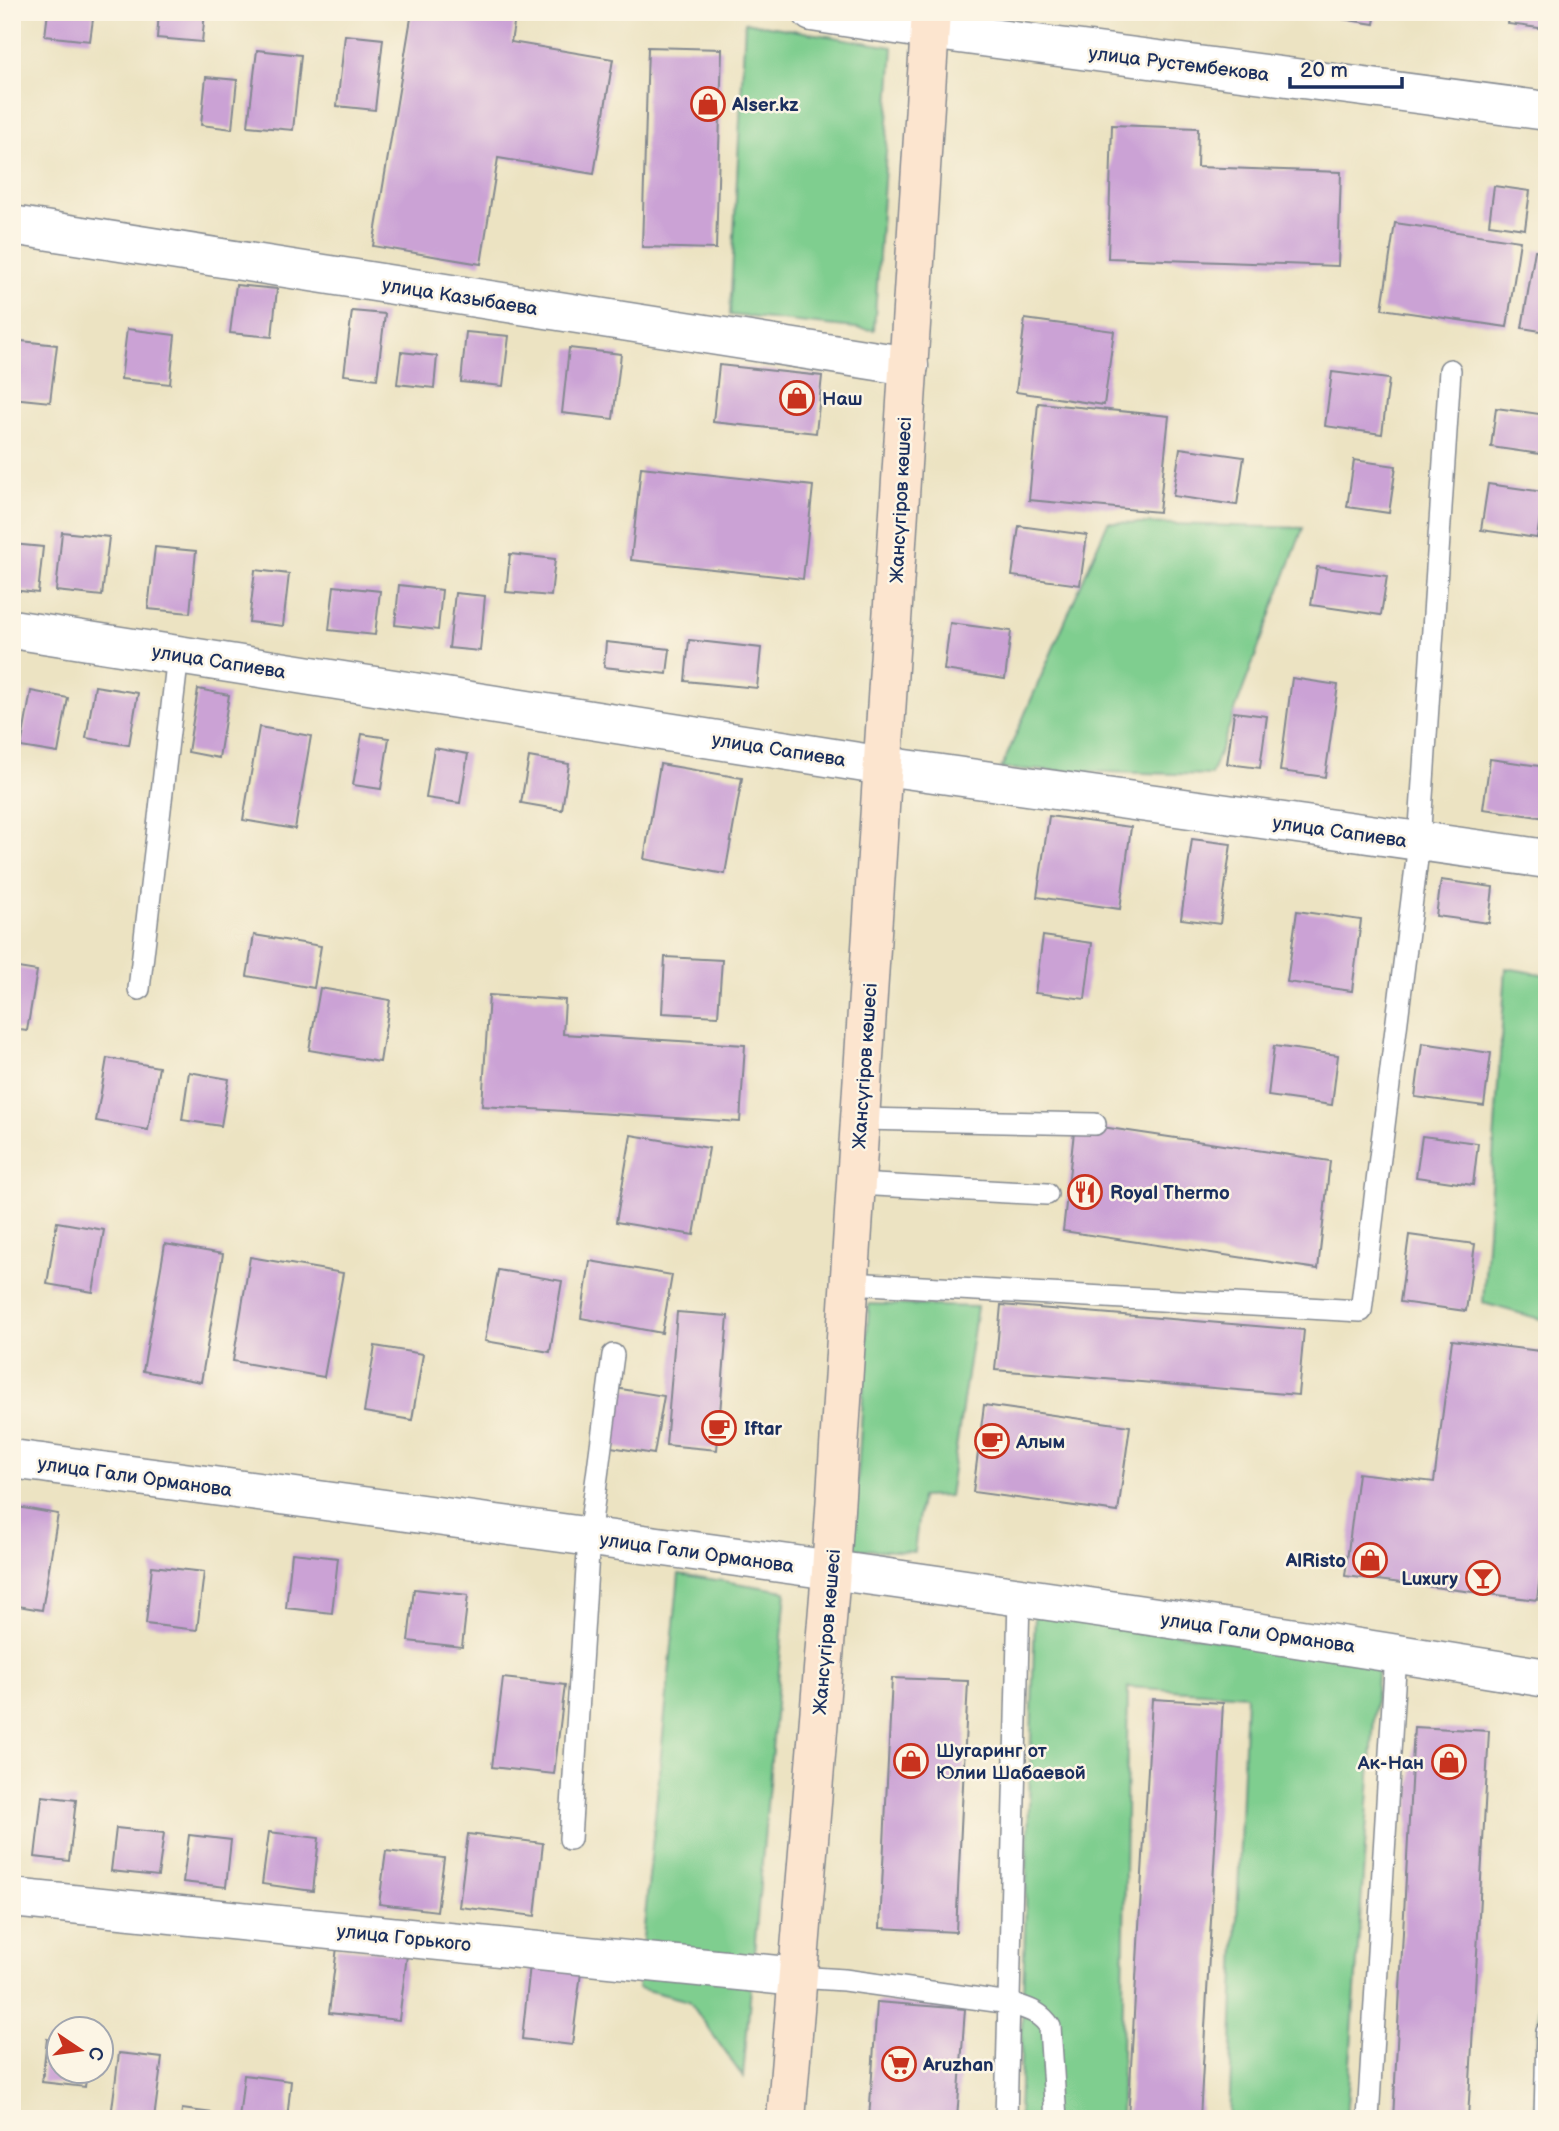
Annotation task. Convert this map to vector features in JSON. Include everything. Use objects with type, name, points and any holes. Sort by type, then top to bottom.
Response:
[{"type":"main road","name":"Жансүгіров көшесі","points":[[786,2119],[831,1572],[930,21]]},
{"type":"street","name":"улица Рустембекова","points":[[828,13],[930,21],[1547,111]]},
{"type":"street","name":"улица Казыбаева","points":[[12,225],[909,366]]},
{"type":"street","name":"улица Сапиева","points":[[12,629],[884,766],[1547,859]]},
{"type":"street","name":"улица Гали Орманова","points":[[12,1459],[589,1536],[1320,1640],[1547,1678]]},
{"type":"street","name":"улица Горького","points":[[12,1898],[797,1977]]},
{"type":"lane","points":[[850,1283],[1361,1311],[1419,843],[1450,370]]},
{"type":"lane","points":[[139,989],[178,655]]},
{"type":"lane","points":[[861,1119],[1095,1124]]},
{"type":"lane","points":[[856,1184],[1046,1194]]},
{"type":"lane","points":[[570,1839],[589,1536],[613,1355]]},
{"type":"lane","points":[[1006,2119],[1019,1598]]},
{"type":"lane","points":[[1368,2119],[1396,1653]]},
{"type":"lane","points":[[797,1977],[844,1980],[1010,2003],[1034,2011],[1044,2018],[1050,2027],[1056,2119]]},
{"type":"lane","points":[[1545,2119],[1547,2032]]},
{"type":"green space","points":[[745,22],[893,47],[874,330],[730,315]]},
{"type":"green space","points":[[1108,522],[1303,528],[1211,775],[1001,769]]},
{"type":"green space","points":[[1506,968],[1547,975],[1547,1321],[1483,1303]]},
{"type":"green space","points":[[869,1304],[977,1307],[949,1496],[921,1497],[914,1552],[853,1549]]},
{"type":"green space","points":[[679,1574],[786,1591],[743,2077],[689,2001],[638,1988]]},
{"type":"green space","points":[[1035,1614],[1378,1662],[1346,2119],[1229,2119],[1246,1695],[1128,1687],[1121,2119],[1019,2119]]},
{"type":"green space","points":[[1546,1882],[1547,2119],[1534,2119]]},
{"type":"building","points":[[48,12],[94,12],[90,41],[45,36]]},
{"type":"building","points":[[159,12],[205,12],[202,42],[157,38]]},
{"type":"building","points":[[412,12],[516,12],[511,42],[613,59],[594,174],[498,158],[481,264],[373,246]]},
{"type":"building","points":[[1298,12],[1376,12],[1374,24]]},
{"type":"building","points":[[1510,12],[1547,12],[1547,29],[1508,24]]},
{"type":"building","points":[[345,35],[383,39],[375,110],[337,106]]},
{"type":"building","points":[[648,47],[722,49],[716,249],[642,247]]},
{"type":"building","points":[[257,50],[301,55],[293,130],[248,126]]},
{"type":"building","points":[[206,77],[237,80],[232,129],[201,125]]},
{"type":"building","points":[[1112,125],[1198,128],[1197,167],[1341,172],[1338,266],[1108,258]]},
{"type":"building","points":[[1494,186],[1530,191],[1525,229],[1489,224]]},
{"type":"building","points":[[1395,223],[1520,241],[1507,327],[1382,309]]},
{"type":"building","points":[[1535,250],[1547,251],[1547,332],[1522,328]]},
{"type":"building","points":[[236,285],[277,289],[272,337],[230,333]]},
{"type":"building","points":[[352,311],[385,314],[377,379],[344,375]]},
{"type":"building","points":[[1025,319],[1114,331],[1104,405],[1016,392]]},
{"type":"building","points":[[127,329],[175,335],[170,384],[121,379]]},
{"type":"building","points":[[466,332],[509,336],[503,386],[461,382]]},
{"type":"building","points":[[12,340],[57,345],[50,402],[12,398]]},
{"type":"building","points":[[569,348],[621,354],[613,419],[562,413]]},
{"type":"building","points":[[401,352],[437,356],[434,388],[397,384]]},
{"type":"building","points":[[719,365],[822,376],[816,433],[713,422]]},
{"type":"building","points":[[1332,372],[1389,379],[1382,434],[1325,426]]},
{"type":"building","points":[[1038,403],[1169,416],[1159,512],[1029,500]]},
{"type":"building","points":[[1496,408],[1547,415],[1547,455],[1491,447]]},
{"type":"building","points":[[1180,448],[1244,457],[1237,505],[1173,496]]},
{"type":"building","points":[[1354,460],[1396,466],[1389,513],[1347,507]]},
{"type":"building","points":[[641,467],[813,486],[803,579],[631,560]]},
{"type":"building","points":[[1488,484],[1544,492],[1537,538],[1481,530]]},
{"type":"building","points":[[1019,526],[1087,535],[1080,585],[1012,576]]},
{"type":"building","points":[[62,532],[109,537],[102,596],[56,591]]},
{"type":"building","points":[[12,544],[43,547],[38,593],[12,590]]},
{"type":"building","points":[[155,547],[196,551],[190,613],[148,609]]},
{"type":"building","points":[[510,554],[555,559],[551,596],[506,592]]},
{"type":"building","points":[[1317,567],[1387,576],[1381,615],[1311,605]]},
{"type":"building","points":[[255,570],[289,574],[283,626],[249,622]]},
{"type":"building","points":[[399,585],[442,590],[438,630],[395,625]]},
{"type":"building","points":[[334,586],[380,591],[375,635],[329,630]]},
{"type":"building","points":[[455,593],[485,596],[480,651],[449,648]]},
{"type":"building","points":[[950,623],[1011,631],[1005,679],[944,670]]},
{"type":"building","points":[[689,640],[761,648],[757,688],[685,681]]},
{"type":"building","points":[[606,642],[670,649],[667,674],[604,667]]},
{"type":"building","points":[[1292,678],[1338,685],[1325,777],[1280,771]]},
{"type":"building","points":[[95,686],[138,693],[129,745],[86,738]]},
{"type":"building","points":[[198,689],[229,695],[219,758],[188,752]]},
{"type":"building","points":[[31,691],[68,698],[58,753],[21,747]]},
{"type":"building","points":[[1234,712],[1267,716],[1260,768],[1227,764]]},
{"type":"building","points":[[259,727],[311,736],[295,829],[243,820]]},
{"type":"building","points":[[362,734],[389,738],[381,789],[353,785]]},
{"type":"building","points":[[434,748],[468,754],[460,803],[426,798]]},
{"type":"building","points":[[529,757],[569,764],[562,810],[521,803]]},
{"type":"building","points":[[1490,759],[1547,767],[1547,818],[1483,809]]},
{"type":"building","points":[[660,764],[742,778],[725,874],[644,859]]},
{"type":"building","points":[[1049,816],[1131,827],[1120,909],[1037,897]]},
{"type":"building","points":[[1192,839],[1231,844],[1220,924],[1181,919]]},
{"type":"building","points":[[1441,880],[1493,887],[1489,923],[1436,916]]},
{"type":"building","points":[[1297,911],[1361,920],[1352,991],[1287,982]]},
{"type":"building","points":[[254,935],[321,946],[314,988],[247,976]]},
{"type":"building","points":[[1043,936],[1092,943],[1085,999],[1035,993]]},
{"type":"building","points":[[665,957],[722,960],[718,1016],[662,1013]]},
{"type":"building","points":[[12,967],[37,971],[27,1031],[12,1029]]},
{"type":"building","points":[[320,988],[390,1000],[380,1062],[309,1050]]},
{"type":"building","points":[[489,995],[565,1000],[563,1034],[745,1045],[740,1122],[482,1106]]},
{"type":"building","points":[[1422,1043],[1491,1053],[1484,1106],[1415,1097]]},
{"type":"building","points":[[1274,1046],[1338,1055],[1332,1105],[1268,1096]]},
{"type":"building","points":[[107,1058],[159,1067],[148,1130],[96,1121]]},
{"type":"building","points":[[189,1072],[229,1079],[221,1126],[182,1120]]},
{"type":"building","points":[[1075,1123],[1330,1161],[1318,1269],[1063,1231]]},
{"type":"building","points":[[631,1135],[709,1148],[694,1235],[616,1222]]},
{"type":"building","points":[[1422,1136],[1478,1143],[1473,1185],[1416,1177]]},
{"type":"building","points":[[57,1222],[104,1230],[93,1292],[47,1284]]},
{"type":"building","points":[[1409,1235],[1475,1244],[1466,1311],[1400,1302]]},
{"type":"building","points":[[165,1244],[223,1254],[201,1382],[143,1371]]},
{"type":"building","points":[[250,1257],[343,1273],[324,1377],[233,1361]]},
{"type":"building","points":[[590,1261],[672,1275],[662,1333],[581,1318]]},
{"type":"building","points":[[498,1270],[562,1281],[550,1352],[485,1341]]},
{"type":"building","points":[[1001,1305],[1304,1330],[1298,1395],[995,1370]]},
{"type":"building","points":[[677,1312],[728,1316],[717,1450],[666,1445]]},
{"type":"building","points":[[1452,1340],[1547,1352],[1547,1521],[1537,1600],[1345,1576],[1358,1473],[1434,1482]]},
{"type":"building","points":[[375,1346],[423,1354],[412,1420],[364,1412]]},
{"type":"building","points":[[615,1388],[664,1396],[654,1454],[605,1446]]},
{"type":"building","points":[[984,1405],[1130,1426],[1118,1512],[973,1492]]},
{"type":"building","points":[[12,1506],[58,1514],[42,1610],[12,1605]]},
{"type":"building","points":[[292,1553],[338,1558],[332,1613],[286,1608]]},
{"type":"building","points":[[152,1566],[204,1572],[197,1630],[146,1624]]},
{"type":"building","points":[[414,1589],[468,1595],[462,1647],[408,1641]]},
{"type":"building","points":[[503,1678],[565,1685],[554,1774],[492,1767]]},
{"type":"building","points":[[892,1678],[968,1681],[956,1932],[880,1928]]},
{"type":"building","points":[[1152,1699],[1223,1703],[1200,2119],[1128,2119]]},
{"type":"building","points":[[1414,1727],[1489,1731],[1468,2119],[1393,2119]]},
{"type":"building","points":[[42,1796],[76,1800],[69,1861],[35,1857]]},
{"type":"building","points":[[116,1828],[164,1833],[158,1876],[111,1871]]},
{"type":"building","points":[[269,1832],[319,1838],[313,1891],[262,1884]]},
{"type":"building","points":[[468,1834],[543,1843],[535,1916],[459,1907]]},
{"type":"building","points":[[189,1835],[231,1840],[226,1887],[183,1882]]},
{"type":"building","points":[[386,1851],[444,1858],[437,1911],[379,1904]]},
{"type":"building","points":[[337,1947],[407,1955],[399,2020],[329,2013]]},
{"type":"building","points":[[530,1965],[581,1972],[572,2045],[522,2039]]},
{"type":"building","points":[[877,2002],[965,2009],[957,2119],[869,2119]]},
{"type":"building","points":[[46,2048],[46,2082],[42,2082]]},
{"type":"building","points":[[119,2053],[162,2058],[154,2119],[111,2117]]},
{"type":"building","points":[[244,2075],[291,2081],[287,2119],[239,2119]]},
{"type":"building","points":[[182,2109],[220,2114],[220,2119],[181,2119]]},
{"type":"building","points":[[343,2113],[379,2117],[379,2119],[342,2119]]},
{"type":"place","name":"Alser.kz","points":[[708,104]]},
{"type":"place","name":"Наш","points":[[797,398]]},
{"type":"place","name":"Royal Thermo","points":[[1085,1192]]},
{"type":"place","name":"Iftar","points":[[719,1428]]},
{"type":"place","name":"Алым","points":[[992,1441]]},
{"type":"place","name":"AlRisto","points":[[1370,1560]]},
{"type":"place","name":"Luxury","points":[[1483,1578]]},
{"type":"place","name":"Шугаринг от Юлии Шабаевой","points":[[911,1761]]},
{"type":"place","name":"Ак-Нан","points":[[1449,1762]]},
{"type":"place","name":"Aruzhan","points":[[899,2064]]}]
